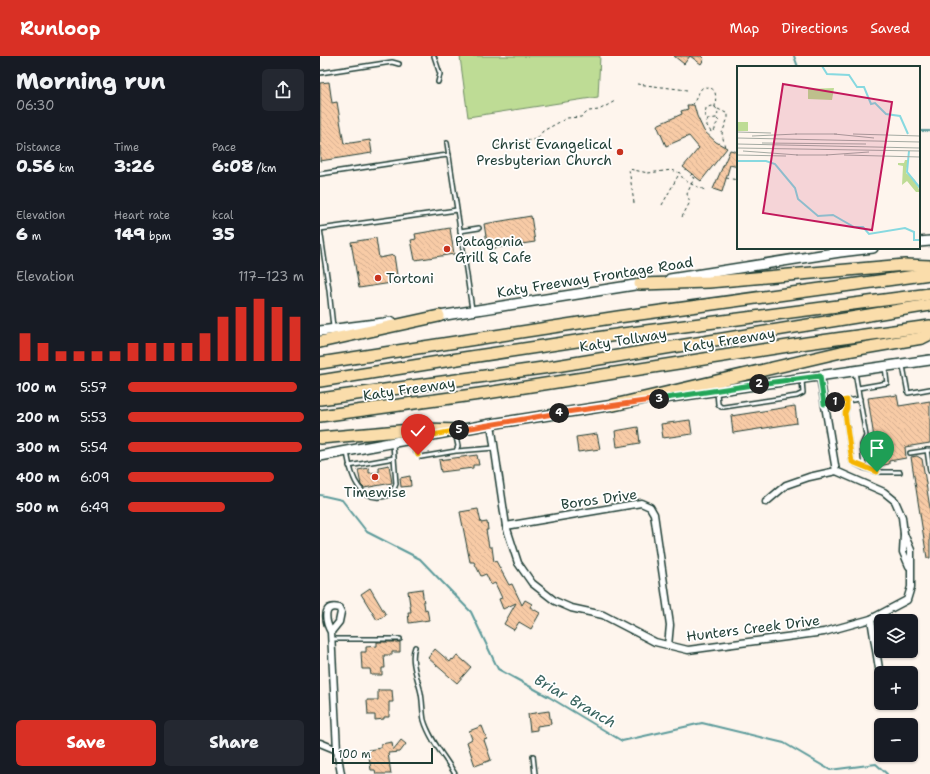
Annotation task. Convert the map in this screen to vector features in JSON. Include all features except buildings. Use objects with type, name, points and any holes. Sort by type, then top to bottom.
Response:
[{"type":"highway","points":[[640,284],[709,282],[905,265],[930,266]]},
{"type":"highway","points":[[320,363],[618,317],[930,274]]},
{"type":"highway","name":"Katy Tollway","points":[[320,382],[623,334],[930,294]]},
{"type":"highway","name":"Katy Tollway","points":[[320,399],[580,362],[930,305]]},
{"type":"highway","points":[[320,342],[439,316]]},
{"type":"highway","name":"Katy Freeway","points":[[320,416],[479,394],[807,343],[930,326]]},
{"type":"highway","points":[[614,405],[841,352],[922,338],[930,334]]},
{"type":"highway","points":[[320,438],[422,429],[458,430]]},
{"type":"main road","points":[[920,242],[930,241]]},
{"type":"main road","name":"Katy Freeway Frontage Road","points":[[320,331],[439,316],[865,249]]},
{"type":"main road","points":[[320,456],[491,424],[930,360]]},
{"type":"street","points":[[766,502],[786,485],[809,477],[836,471],[820,376]]},
{"type":"street","name":"Hunters Creek Drive","points":[[491,424],[506,526],[518,563],[532,583],[555,601],[571,608],[603,615],[655,642],[688,650],[824,632],[871,619],[907,600],[911,587],[910,550],[904,534],[902,517],[895,501],[884,492],[836,471]]},
{"type":"street","name":"Boros Drive","points":[[506,526],[641,504],[650,507],[654,514],[670,625],[668,646]]},
{"type":"street","points":[[871,619],[879,666]]},
{"type":"street","points":[[331,632],[337,750],[341,774]]},
{"type":"street","points":[[320,743],[337,750]]},
{"type":"lane","points":[[434,56],[440,74],[438,82]]},
{"type":"lane","points":[[320,73],[392,62],[399,64]]},
{"type":"lane","points":[[447,143],[472,311]]},
{"type":"lane","points":[[320,174],[448,156]]},
{"type":"lane","points":[[333,329],[320,229],[457,210]]},
{"type":"lane","points":[[460,231],[479,228]]},
{"type":"lane","points":[[903,364],[908,393],[930,389]]},
{"type":"lane","points":[[858,388],[887,383],[884,366]]},
{"type":"lane","points":[[855,370],[866,436],[862,445],[864,468]]},
{"type":"lane","points":[[716,390],[718,404],[721,407],[724,407],[797,396],[803,393],[801,378]]},
{"type":"lane","points":[[824,404],[860,399]]},
{"type":"lane","points":[[847,400],[847,408],[845,413],[852,462],[877,472],[900,472]]},
{"type":"lane","points":[[456,451],[458,446],[458,430]]},
{"type":"lane","points":[[412,439],[416,452],[421,457],[456,451],[495,448]]},
{"type":"lane","points":[[347,452],[349,466],[354,479],[362,491],[368,495],[376,497],[386,496],[392,494],[396,484],[393,443]]},
{"type":"lane","points":[[910,453],[928,450],[930,471]]},
{"type":"lane","points":[[349,466],[394,458]]},
{"type":"lane","points":[[331,639],[400,639]]},
{"type":"lane","points":[[415,647],[416,673],[421,693],[424,720],[435,743],[455,774]]},
{"type":"lane","points":[[533,756],[535,774]]},
{"type":"path","points":[[637,84],[687,90]]},
{"type":"path","points":[[691,105],[703,87],[710,87],[715,90],[715,107]]},
{"type":"path","points":[[497,146],[537,138],[543,131],[567,118],[581,116],[589,111],[599,110],[615,101]]},
{"type":"path","points":[[718,109],[716,118],[719,121],[715,126],[715,130],[711,132],[706,124],[708,119],[705,117],[706,108],[711,106],[715,107],[728,114],[728,118],[722,133],[725,148]]},
{"type":"path","points":[[708,119],[716,118]]},
{"type":"path","points":[[634,203],[630,169],[648,173],[672,170],[680,173],[683,179],[691,184],[705,190]]},
{"type":"path","points":[[662,204],[680,173]]},
{"type":"path","points":[[682,217],[690,202],[687,194],[694,178],[690,176],[692,174]]},
{"type":"path","points":[[726,178],[737,180]]},
{"type":"green space","points":[[600,56],[598,97],[468,117],[460,57]]},
{"type":"waterway","points":[[794,56],[798,66]]},
{"type":"waterway","points":[[920,131],[930,131]]},
{"type":"waterway","name":"Briar Branch","points":[[320,495],[342,500],[367,532],[420,559],[471,612],[498,669],[549,697],[622,741],[702,723],[784,743],[830,770],[876,764],[887,774]]},
{"type":"place","name":"Christ Evangelical Presbyterian Church","points":[[620,152]]},
{"type":"place","name":"Patagonia Grill & Cafe","points":[[447,249]]},
{"type":"place","name":"Tortoni","points":[[378,278]]},
{"type":"place","name":"Timewise","points":[[375,477]]},
{"type":"route","points":[[418,455],[412,439],[491,424],[614,405],[820,376],[824,404],[847,400],[847,408],[845,413],[852,462],[877,472]]}]
